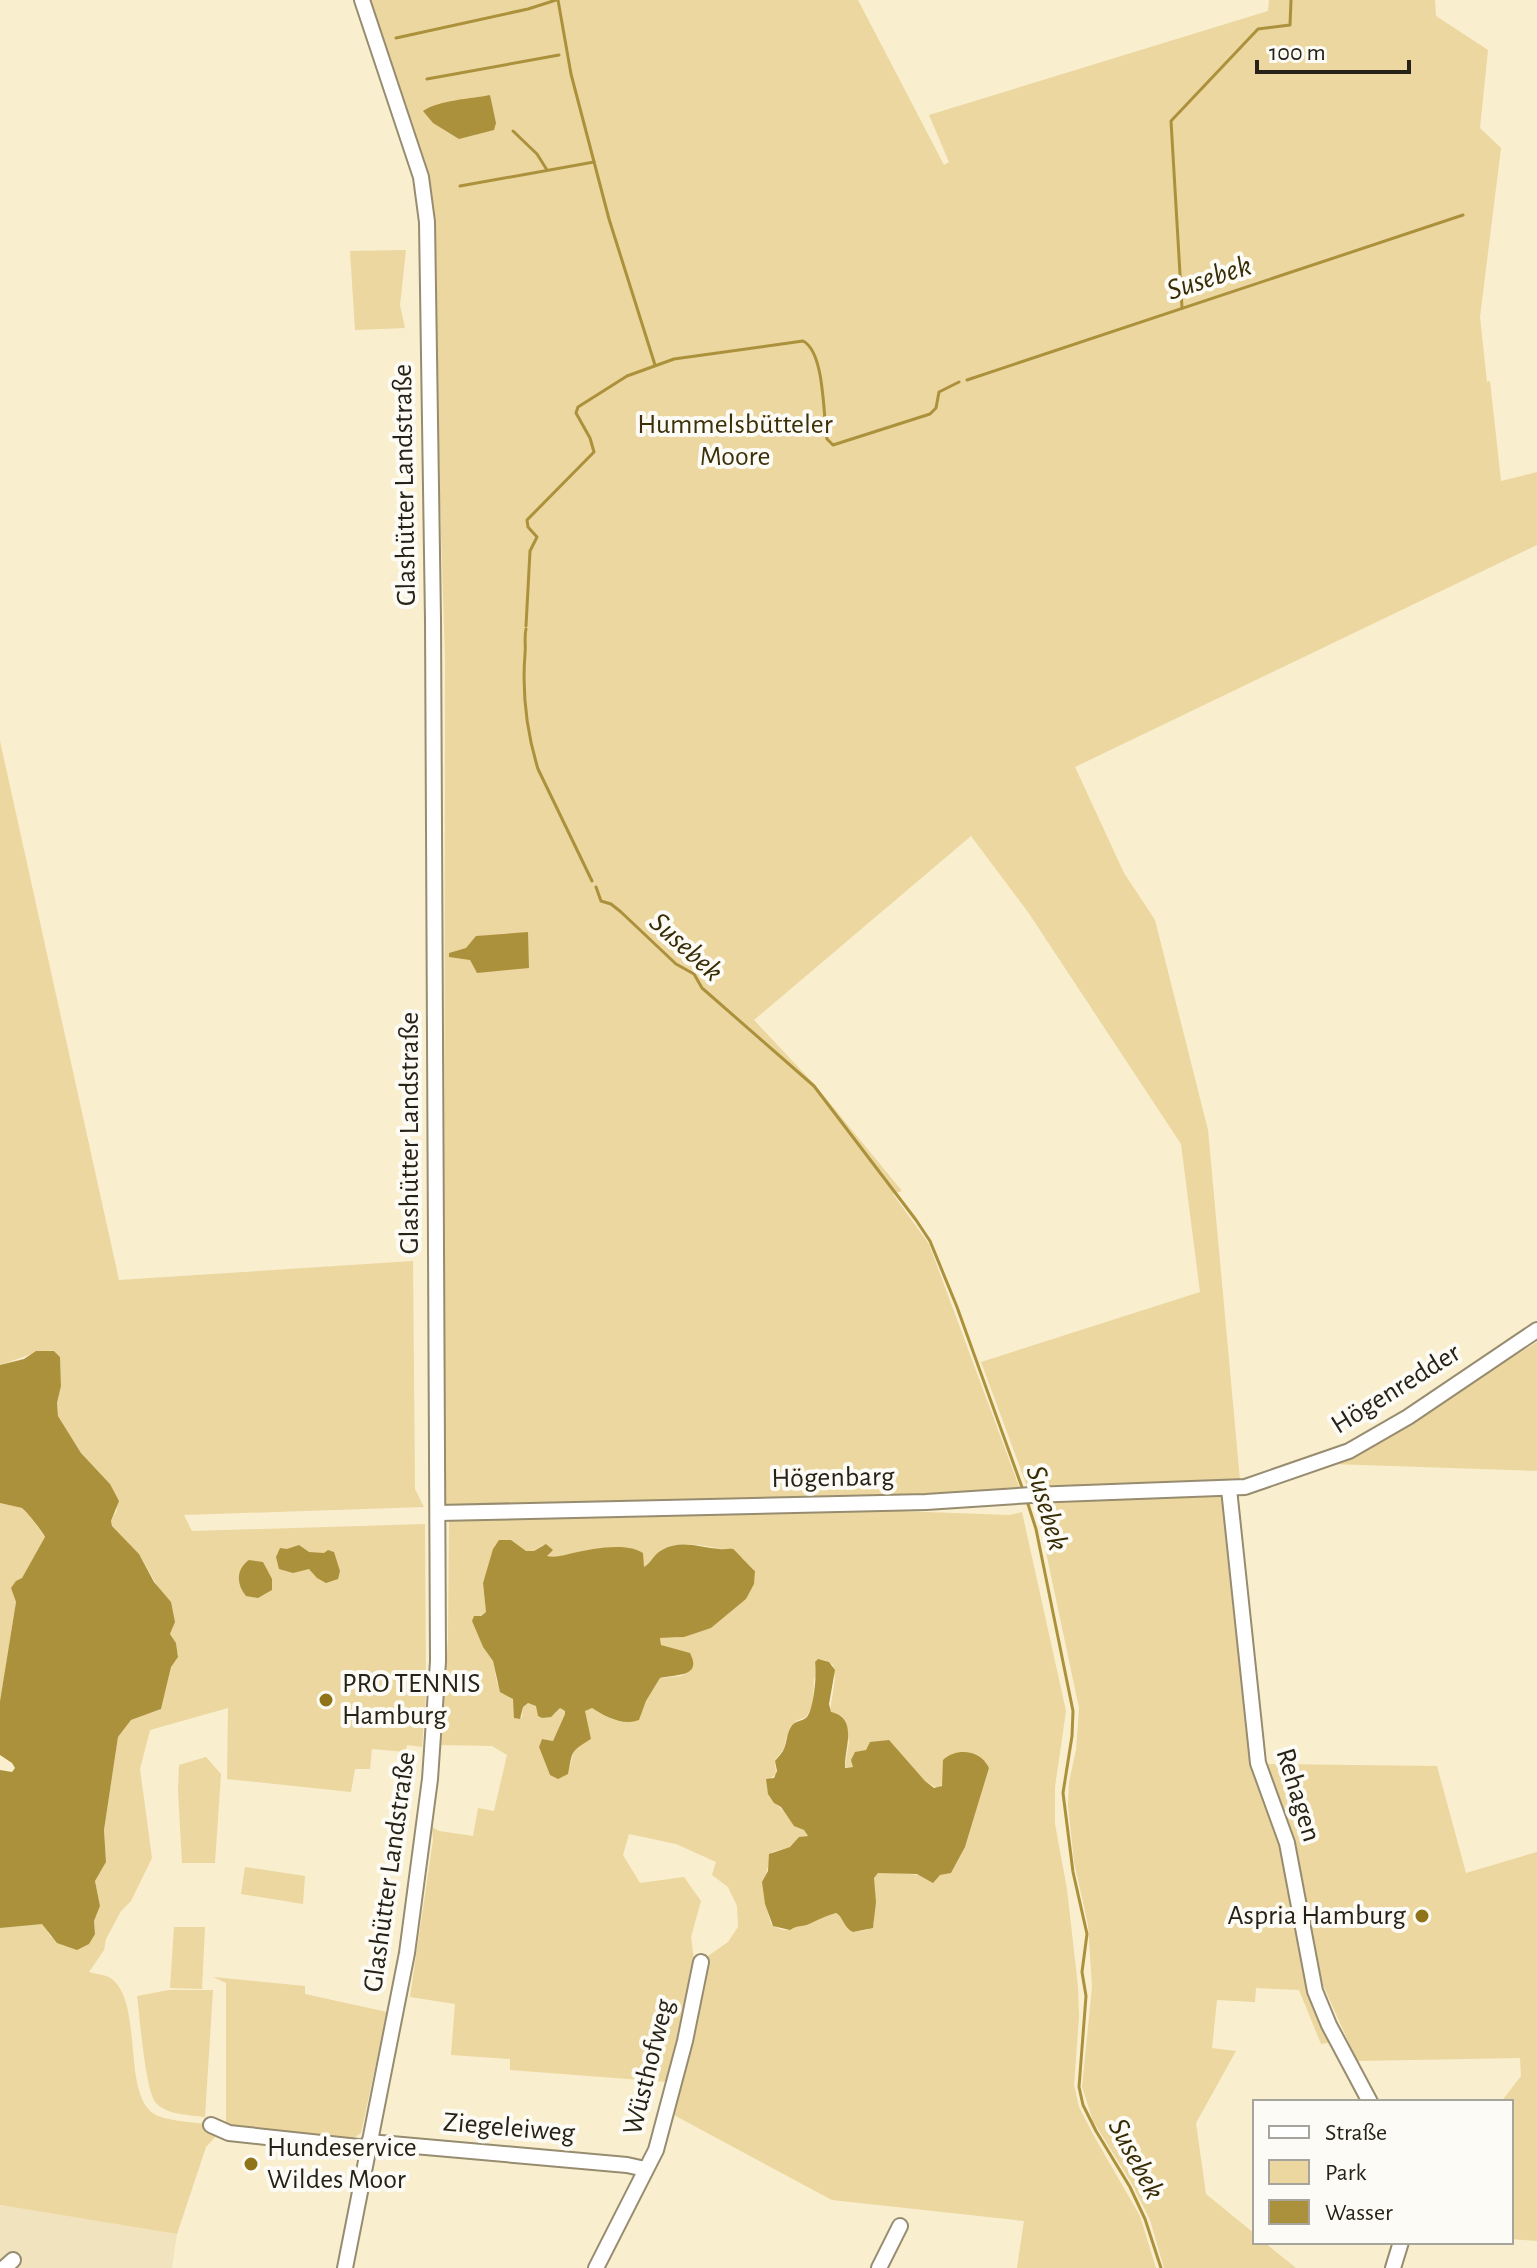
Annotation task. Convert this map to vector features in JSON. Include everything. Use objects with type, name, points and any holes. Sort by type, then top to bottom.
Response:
[{"type":"street","name":"Glashütter Landstraße","points":[[345,2268],[407,1953],[430,1779],[438,1661],[433,636],[427,222],[421,177],[362,0]]},
{"type":"street","name":"Högenredder","points":[[1229,1489],[1282,1475],[1349,1451],[1408,1417],[1537,1330]]},
{"type":"street","name":"Högenbarg","points":[[438,1513],[926,1502],[1032,1495],[1229,1489]]},
{"type":"street","name":"Rehagen","points":[[1229,1489],[1258,1763],[1287,1843],[1315,1991],[1329,2025],[1369,2100]]},
{"type":"street","name":"Wüsthofweg","points":[[596,2268],[656,2150],[670,2102],[701,1962]]},
{"type":"street","name":"Ziegeleiweg","points":[[211,2125],[229,2133],[627,2165],[645,2169]]},
{"type":"street","points":[[879,2268],[900,2226]]},
{"type":"street","points":[[1393,2268],[1400,2244]]},
{"type":"shaded area","points":[[0,2205],[177,2234],[172,2268],[0,2268]]},
{"type":"green space","name":"Hummelsbütteler Moore","points":[[366,0],[858,0],[944,165],[949,162],[929,115],[1268,11],[1269,0],[1435,0],[1436,16],[1488,50],[1480,128],[1501,148],[1480,317],[1501,481],[1537,472],[1537,545],[1075,767],[1124,873],[1155,920],[1208,1130],[1240,1480],[1028,1489],[981,1362],[1200,1292],[1181,1144],[1028,912],[971,836],[754,1020],[815,1085],[902,1191],[893,1194],[929,1244],[1020,1489],[925,1497],[444,1504],[445,659],[430,182]]},
{"type":"green space","points":[[406,250],[400,305],[405,328],[355,330],[350,251]]},
{"type":"green space","points":[[0,741],[119,1280],[413,1261],[415,1489],[424,1507],[184,1515],[192,1531],[425,1524],[426,1693],[422,1747],[407,1745],[406,1752],[372,1749],[370,1769],[355,1769],[351,1792],[227,1779],[228,1708],[150,1730],[140,1769],[152,1858],[131,1901],[121,1911],[106,1939],[104,1950],[89,1972],[112,1979],[122,1992],[128,2010],[135,2073],[146,2107],[164,2118],[213,2125],[215,2137],[206,2147],[177,2234],[0,2205],[0,1928],[38,1923],[43,1924],[51,1937],[95,1934],[94,1921],[100,1906],[95,1881],[106,1862],[104,1830],[118,1737],[131,1720],[161,1709],[171,1666],[178,1657],[176,1643],[170,1634],[173,1627],[158,1587],[139,1554],[112,1526],[111,1521],[117,1510],[110,1484],[81,1453],[58,1416],[60,1357],[54,1351],[41,1352],[0,1365]]},
{"type":"green space","points":[[1537,1342],[1537,1471],[1332,1464],[1344,1460]]},
{"type":"green space","points":[[1226,1493],[1253,1762],[1283,1842],[1333,2042],[1321,2044],[1299,1990],[1256,1988],[1255,2002],[1217,2000],[1212,2048],[1236,2051],[1196,2123],[1206,2194],[1253,2232],[1253,2244],[1266,2244],[1296,2268],[1164,2268],[1150,2220],[1093,2121],[1082,2087],[1092,1987],[1088,1925],[1074,1862],[1068,1805],[1079,1708],[1035,1500]]},
{"type":"green space","points":[[0,1503],[22,1508],[45,1538],[22,1578],[11,1588],[16,1602],[0,1701]]},
{"type":"green space","points":[[870,1510],[1010,1515],[1022,1512],[1066,1711],[1055,1787],[1055,1824],[1067,1889],[1078,1987],[1074,2085],[1079,2107],[1140,2216],[1156,2268],[1017,2268],[1024,2221],[832,2200],[672,2114],[708,1956],[728,1942],[738,1927],[737,1906],[728,1887],[712,1875],[716,1862],[676,1844],[629,1834],[623,1855],[640,1883],[684,1877],[701,1901],[691,1937],[694,1961],[667,2082],[510,2070],[510,2059],[451,2055],[455,2004],[410,1997],[433,1840],[432,1827],[439,1831],[473,1836],[478,1808],[494,1811],[507,1755],[492,1746],[441,1745],[448,1639],[449,1521]],"holes":[[[511,1540],[525,1551],[534,1551],[543,1545],[549,1549],[547,1556],[553,1558],[598,1550],[644,1567],[660,1552],[681,1545],[734,1550],[747,1567],[746,1599],[711,1628],[676,1638],[660,1638],[661,1645],[692,1656],[691,1670],[681,1676],[660,1678],[639,1720],[620,1721],[592,1708],[586,1709],[584,1713],[591,1739],[575,1747],[570,1766],[550,1775],[539,1747],[542,1739],[553,1741],[565,1711],[560,1708],[555,1714],[542,1718],[538,1716],[537,1706],[528,1703],[523,1707],[522,1717],[516,1719],[513,1699],[497,1683],[493,1661],[472,1621],[486,1612],[483,1583],[495,1545]],[[825,1660],[833,1665],[835,1679],[830,1711],[843,1717],[849,1742],[845,1767],[853,1767],[866,1750],[910,1765],[938,1789],[944,1782],[943,1760],[955,1753],[986,1762],[989,1768],[965,1847],[951,1873],[878,1873],[874,1878],[874,1924],[867,1930],[853,1932],[836,1913],[788,1930],[781,1929],[771,1924],[765,1895],[765,1880],[772,1852],[790,1847],[801,1837],[808,1836],[774,1803],[770,1779],[776,1774],[775,1760],[784,1749],[786,1738],[796,1721],[806,1717],[813,1705],[814,1679]]]},
{"type":"green space","points":[[206,1757],[221,1774],[215,1863],[182,1863],[179,1765]]},
{"type":"green space","name":"Aspria Hamburg","points":[[1268,1764],[1437,1766],[1466,1873],[1537,1852],[1537,2241],[1513,2239],[1513,2100],[1503,2100],[1521,2076],[1520,2058],[1357,2061],[1323,1985],[1290,1834],[1275,1795]]},
{"type":"green space","points":[[245,1867],[305,1876],[303,1904],[241,1894]]},
{"type":"green space","points":[[174,1927],[205,1927],[202,1989],[170,1988]]},
{"type":"green space","points":[[213,1977],[305,1986],[305,1994],[387,2012],[361,2133],[351,2140],[226,2125],[226,1983]]},
{"type":"green space","points":[[169,1990],[213,1990],[205,2117],[166,2110],[152,2096],[137,1996]]},
{"type":"water","points":[[490,95],[496,123],[494,130],[459,139],[433,123],[423,111],[446,102]]},
{"type":"water","points":[[528,932],[529,968],[477,973],[470,960],[449,957],[449,953],[466,948],[476,936]]},
{"type":"water","points":[[36,1351],[54,1351],[60,1357],[58,1416],[81,1453],[110,1484],[119,1501],[112,1526],[139,1554],[154,1582],[171,1602],[175,1622],[170,1634],[176,1643],[178,1657],[171,1667],[161,1709],[131,1720],[118,1737],[104,1830],[106,1862],[95,1881],[100,1906],[94,1921],[95,1934],[89,1944],[77,1950],[57,1943],[42,1924],[0,1928],[0,1770],[12,1772],[15,1768],[0,1755],[0,1701],[16,1602],[11,1588],[22,1578],[45,1537],[22,1508],[0,1503],[0,1365],[24,1359]]},
{"type":"water","points":[[499,1540],[511,1540],[526,1551],[534,1551],[546,1544],[553,1550],[547,1556],[550,1557],[599,1548],[627,1548],[643,1553],[644,1567],[659,1552],[677,1545],[733,1549],[755,1571],[754,1584],[746,1599],[711,1628],[684,1637],[660,1638],[661,1645],[690,1653],[693,1667],[685,1673],[660,1678],[639,1720],[621,1721],[592,1708],[585,1711],[591,1739],[576,1749],[568,1774],[558,1779],[550,1775],[539,1747],[542,1739],[553,1741],[565,1711],[560,1708],[551,1717],[542,1718],[538,1716],[536,1706],[528,1703],[523,1707],[520,1719],[514,1718],[513,1699],[500,1692],[493,1661],[472,1621],[474,1616],[486,1612],[483,1583],[493,1549]]},
{"type":"water","points":[[299,1545],[309,1552],[334,1552],[340,1571],[338,1579],[326,1583],[309,1569],[293,1573],[279,1569],[276,1557],[280,1548]]},
{"type":"water","points":[[249,1560],[263,1562],[272,1579],[272,1590],[258,1598],[246,1596],[239,1582],[240,1572]]},
{"type":"water","points":[[818,1659],[829,1662],[835,1670],[829,1704],[831,1712],[840,1715],[847,1727],[845,1768],[853,1767],[851,1760],[855,1752],[866,1750],[870,1742],[889,1740],[934,1788],[942,1786],[943,1760],[955,1753],[975,1754],[989,1768],[965,1847],[951,1873],[940,1875],[933,1883],[917,1874],[878,1873],[874,1878],[876,1902],[873,1928],[853,1932],[836,1913],[790,1930],[773,1926],[765,1904],[762,1882],[768,1871],[769,1854],[790,1847],[799,1837],[808,1836],[804,1830],[794,1826],[781,1807],[774,1803],[768,1794],[766,1779],[774,1778],[777,1771],[775,1761],[784,1748],[791,1727],[809,1713],[815,1662]]},
{"type":"waterway","points":[[396,38],[556,0]]},
{"type":"waterway","points":[[558,0],[571,74],[609,219],[655,365]]},
{"type":"waterway","points":[[1182,308],[1171,121],[1258,29],[1290,25],[1291,0]]},
{"type":"waterway","points":[[427,79],[559,55]]},
{"type":"waterway","points":[[513,131],[537,154],[547,170]]},
{"type":"waterway","points":[[460,186],[594,162]]},
{"type":"waterway","name":"Susebek","points":[[967,380],[1463,215]]},
{"type":"waterway","name":"Susebek","points":[[526,626],[530,551],[537,537],[528,527],[527,520],[594,452],[576,413],[578,407],[627,376],[674,359],[803,341],[810,347],[819,371],[827,439],[833,445],[930,414],[936,408],[939,392],[959,382]]},
{"type":"waterway","name":"Susebek","points":[[526,629],[525,698],[534,755],[592,881]]},
{"type":"waterway","name":"Susebek","points":[[596,887],[601,901],[611,904],[676,964],[694,974],[702,988],[814,1086],[916,1220],[930,1241],[957,1307],[1023,1490]]},
{"type":"waterway","name":"Susebek","points":[[1027,1501],[1036,1529],[1073,1711],[1063,1793],[1073,1872],[1087,1934],[1082,1972],[1086,1996],[1079,2087],[1083,2105],[1145,2219],[1161,2268]]},
{"type":"place","name":"PRO TENNIS Hamburg","points":[[326,1700]]},
{"type":"place","name":"Aspria Hamburg","points":[[1422,1916]]},
{"type":"place","name":"Hundeservice Wildes Moor","points":[[251,2164]]}]
